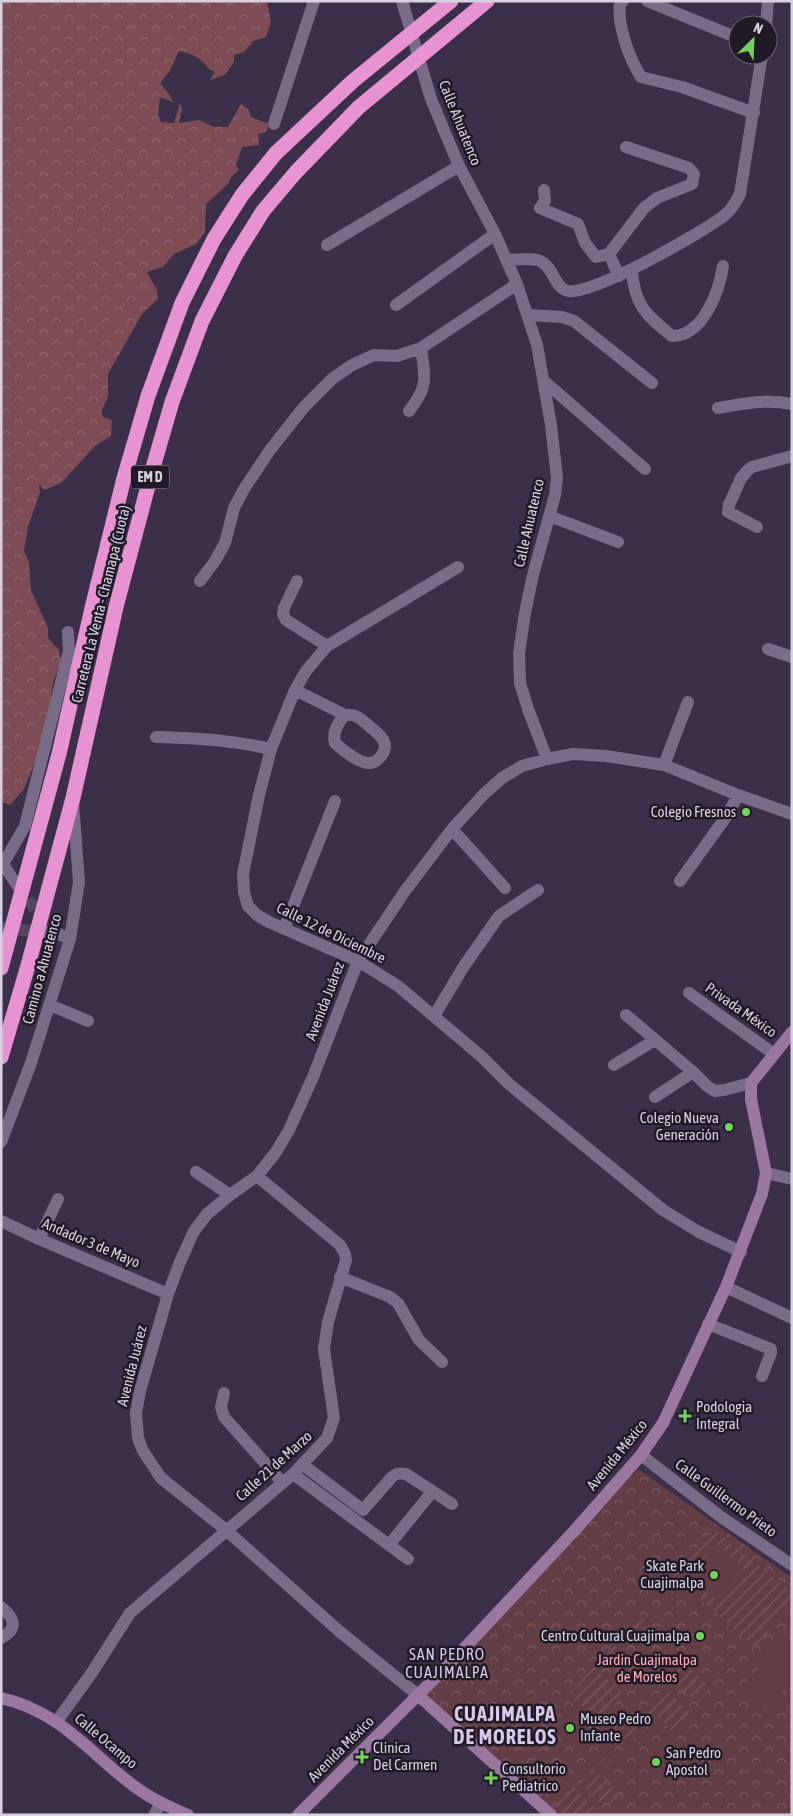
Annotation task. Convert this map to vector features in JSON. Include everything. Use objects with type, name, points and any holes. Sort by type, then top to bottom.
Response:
[{"type":"highway","name":"Carretera La Venta - Chamapa (Cuota)","points":[[1,968],[59,754],[124,478],[148,396],[182,304],[214,239],[242,195],[276,153],[353,81],[451,1]]},
{"type":"highway","name":"Carretera La Venta - Chamapa (Cuota)","points":[[1,1057],[73,798],[116,607],[152,471],[170,411],[202,321],[235,256],[263,211],[296,172],[359,107],[487,1]]},
{"type":"main road","points":[[751,1083],[792,1032]]},
{"type":"main road","name":"Avenida México","points":[[298,1815],[456,1658],[641,1455],[663,1423],[726,1287],[762,1194],[766,1173],[751,1099],[751,1083]]},
{"type":"main road","name":"Avenida Juárez","points":[[418,1695],[551,1815]]},
{"type":"main road","name":"Calle Ocampo","points":[[1,1698],[30,1707],[57,1721],[133,1785],[161,1803],[188,1815]]},
{"type":"street","points":[[274,124],[314,1]]},
{"type":"street","name":"Calle Ahuatenco","points":[[402,1],[431,99],[459,166],[495,234],[517,284],[537,345],[544,381],[557,478],[555,495],[533,575],[519,653],[520,683],[528,710],[547,759]]},
{"type":"street","points":[[622,1],[619,13],[629,54],[641,77],[682,88],[754,113]]},
{"type":"street","points":[[647,1],[728,34]]},
{"type":"street","points":[[767,15],[768,1]]},
{"type":"street","points":[[506,260],[528,259],[543,262],[560,286],[566,290],[578,291],[632,270],[726,215],[740,194],[761,65]]},
{"type":"street","points":[[544,190],[545,201],[540,208],[578,224],[585,243],[596,257],[609,254],[644,208],[657,198],[692,184],[694,178],[694,174],[689,168],[626,147]]},
{"type":"street","points":[[327,245],[459,166]]},
{"type":"street","points":[[396,305],[495,234]]},
{"type":"street","points":[[609,254],[619,276]]},
{"type":"street","points":[[632,270],[636,298],[647,314],[672,336],[679,336],[695,328],[705,315],[721,281],[723,266]]},
{"type":"street","points":[[200,581],[215,561],[225,543],[234,508],[244,489],[270,450],[304,407],[332,379],[352,365],[374,356],[397,356],[421,348],[517,284]]},
{"type":"street","points":[[528,315],[562,317],[574,321],[652,383]]},
{"type":"street","points":[[409,411],[422,392],[425,380],[421,348]]},
{"type":"street","points":[[544,381],[645,469]]},
{"type":"street","points":[[718,408],[760,400],[792,404]]},
{"type":"street","points":[[756,527],[728,512],[729,505],[741,478],[752,467],[792,456]]},
{"type":"street","points":[[549,516],[618,542]]},
{"type":"street","name":"Calle 12 de Diciembre","points":[[458,567],[327,646],[294,690],[271,748],[259,795],[243,874],[244,892],[248,906],[257,915],[284,929],[358,961],[398,986],[482,1057],[509,1084],[663,1210],[699,1232],[741,1252]]},
{"type":"street","points":[[297,581],[283,614],[286,620],[327,646]]},
{"type":"street","points":[[18,885],[2,863],[25,826],[69,651],[68,632]]},
{"type":"street","points":[[768,649],[792,657]]},
{"type":"street","points":[[294,690],[345,715]]},
{"type":"street","points":[[664,765],[688,702]]},
{"type":"street","points":[[156,737],[210,738],[271,748]]},
{"type":"street","points":[[547,759],[574,754],[606,756],[664,765],[738,795],[792,814]]},
{"type":"street","name":"Avenida Juárez","points":[[418,1695],[339,1631],[226,1530],[161,1478],[149,1463],[138,1438],[136,1413],[140,1391],[168,1294],[194,1231],[207,1214],[257,1176],[276,1152],[289,1130],[313,1077],[358,961],[405,891],[452,829],[484,794],[502,778],[522,766],[547,759]]},
{"type":"street","points":[[680,881],[728,814],[738,795]]},
{"type":"street","name":"Camino a Ahuatenco","points":[[1,1142],[21,1091],[70,939],[79,882],[73,798]]},
{"type":"street","points":[[284,929],[335,801]]},
{"type":"street","points":[[452,829],[505,888]]},
{"type":"street","points":[[434,1016],[464,966],[499,916],[538,890]]},
{"type":"street","points":[[47,929],[70,939]]},
{"type":"street","name":"Privada México","points":[[689,993],[774,1054]]},
{"type":"street","points":[[50,1005],[88,1021]]},
{"type":"street","points":[[626,1015],[714,1091],[751,1083]]},
{"type":"street","points":[[614,1065],[655,1040]]},
{"type":"street","points":[[655,1097],[693,1072]]},
{"type":"street","points":[[196,1172],[230,1195]]},
{"type":"street","points":[[766,1173],[792,1179]]},
{"type":"street","name":"Calle 21 de Marzo","points":[[57,1721],[91,1674],[130,1613],[292,1474],[327,1438],[334,1418],[324,1349],[328,1322],[346,1260],[345,1254],[340,1245],[257,1176]]},
{"type":"street","points":[[39,1240],[58,1200]]},
{"type":"street","name":"Andador 3 de Mayo","points":[[1,1221],[39,1240],[168,1294]]},
{"type":"street","points":[[340,1278],[390,1297],[398,1303],[419,1340],[442,1362]]},
{"type":"street","points":[[726,1287],[792,1318]]},
{"type":"street","points":[[708,1324],[770,1349],[771,1353],[762,1376]]},
{"type":"street","points":[[224,1393],[221,1407],[224,1417],[282,1482]]},
{"type":"street","name":"Calle Guillermo Prieto","points":[[641,1455],[721,1517],[791,1563]]},
{"type":"street","points":[[302,1464],[363,1510],[395,1474],[406,1474],[452,1504]]},
{"type":"street","points":[[292,1474],[408,1559]]},
{"type":"street","points":[[389,1545],[432,1492]]},
{"type":"street","points":[[1,1607],[10,1614],[13,1625],[8,1634],[1,1638]]},
{"type":"street","points":[[154,1815],[161,1803]]},
{"type":"green space","points":[[1,1],[267,1],[271,22],[266,37],[253,41],[244,52],[234,55],[234,62],[225,75],[210,80],[215,72],[209,69],[197,57],[179,51],[169,72],[160,83],[173,102],[160,97],[158,115],[161,122],[174,123],[180,103],[182,109],[179,123],[199,120],[214,127],[228,127],[241,104],[249,110],[251,117],[269,124],[266,132],[258,134],[259,145],[242,147],[236,165],[239,170],[231,177],[228,184],[206,204],[205,232],[196,244],[174,254],[163,267],[147,272],[157,290],[158,299],[142,314],[108,374],[108,397],[102,410],[102,416],[112,420],[111,436],[96,445],[61,483],[44,490],[39,484],[40,493],[28,526],[24,551],[29,562],[31,590],[48,628],[48,638],[59,650],[61,662],[53,682],[42,745],[24,789],[10,805],[1,802]]},
{"type":"green space","name":"Jardin Cuajimalpa de Morelos","points":[[638,1469],[792,1578],[792,1815],[552,1815],[418,1695]]},
{"type":"green space","points":[[714,1530],[792,1592],[792,1603],[755,1648],[674,1575]]},
{"type":"green space","name":"Skate Park Cuajimalpa","points":[[716,1544],[744,1568],[716,1600],[704,1590],[699,1595],[684,1582]]},
{"type":"green space","points":[[638,1614],[650,1626],[647,1629],[653,1636],[645,1644],[641,1640],[635,1645],[621,1632]]},
{"type":"green space","points":[[780,1638],[792,1647],[792,1680],[771,1709],[743,1688]]},
{"type":"green space","points":[[615,1646],[642,1671],[628,1686],[601,1660]]},
{"type":"green space","points":[[683,1662],[711,1688],[697,1703],[670,1677]]},
{"type":"green space","points":[[594,1667],[623,1693],[597,1720],[569,1694]]},
{"type":"green space","points":[[665,1688],[691,1714],[673,1732],[656,1716],[629,1743],[620,1734]]},
{"type":"green space","points":[[606,1757],[611,1762],[599,1774],[620,1795],[610,1805],[604,1802],[600,1803],[580,1783]]},
{"type":"green space","points":[[574,1787],[594,1807],[588,1815],[564,1815],[555,1806]]},
{"type":"tunnel","points":[[17,885],[44,921]]},
{"type":"tunnel","points":[[1,928],[43,932]]},
{"type":"place","name":"Colegio Fresnos","points":[[746,812]]},
{"type":"place","name":"Colegio Nueva Generación","points":[[729,1127]]},
{"type":"place","name":"Podologia Integral","points":[[685,1416]]},
{"type":"place","name":"Skate Park Cuajimalpa","points":[[714,1575]]},
{"type":"place","name":"Centro Cultural Cuajimalpa","points":[[700,1636]]},
{"type":"place","name":"Museo Pedro Infante","points":[[570,1728]]},
{"type":"place","name":"Clinica Del Carmen","points":[[362,1757]]},
{"type":"place","name":"San Pedro Apostol","points":[[656,1762]]},
{"type":"place","name":"Consultorio Pediatrico","points":[[491,1778]]},
{"type":"district","name":"SAN PEDRO CUAJIMALPA","points":[[447,1663]]},
{"type":"district","name":"CUAJIMALPA DE MORELOS","points":[[505,1726]]}]
